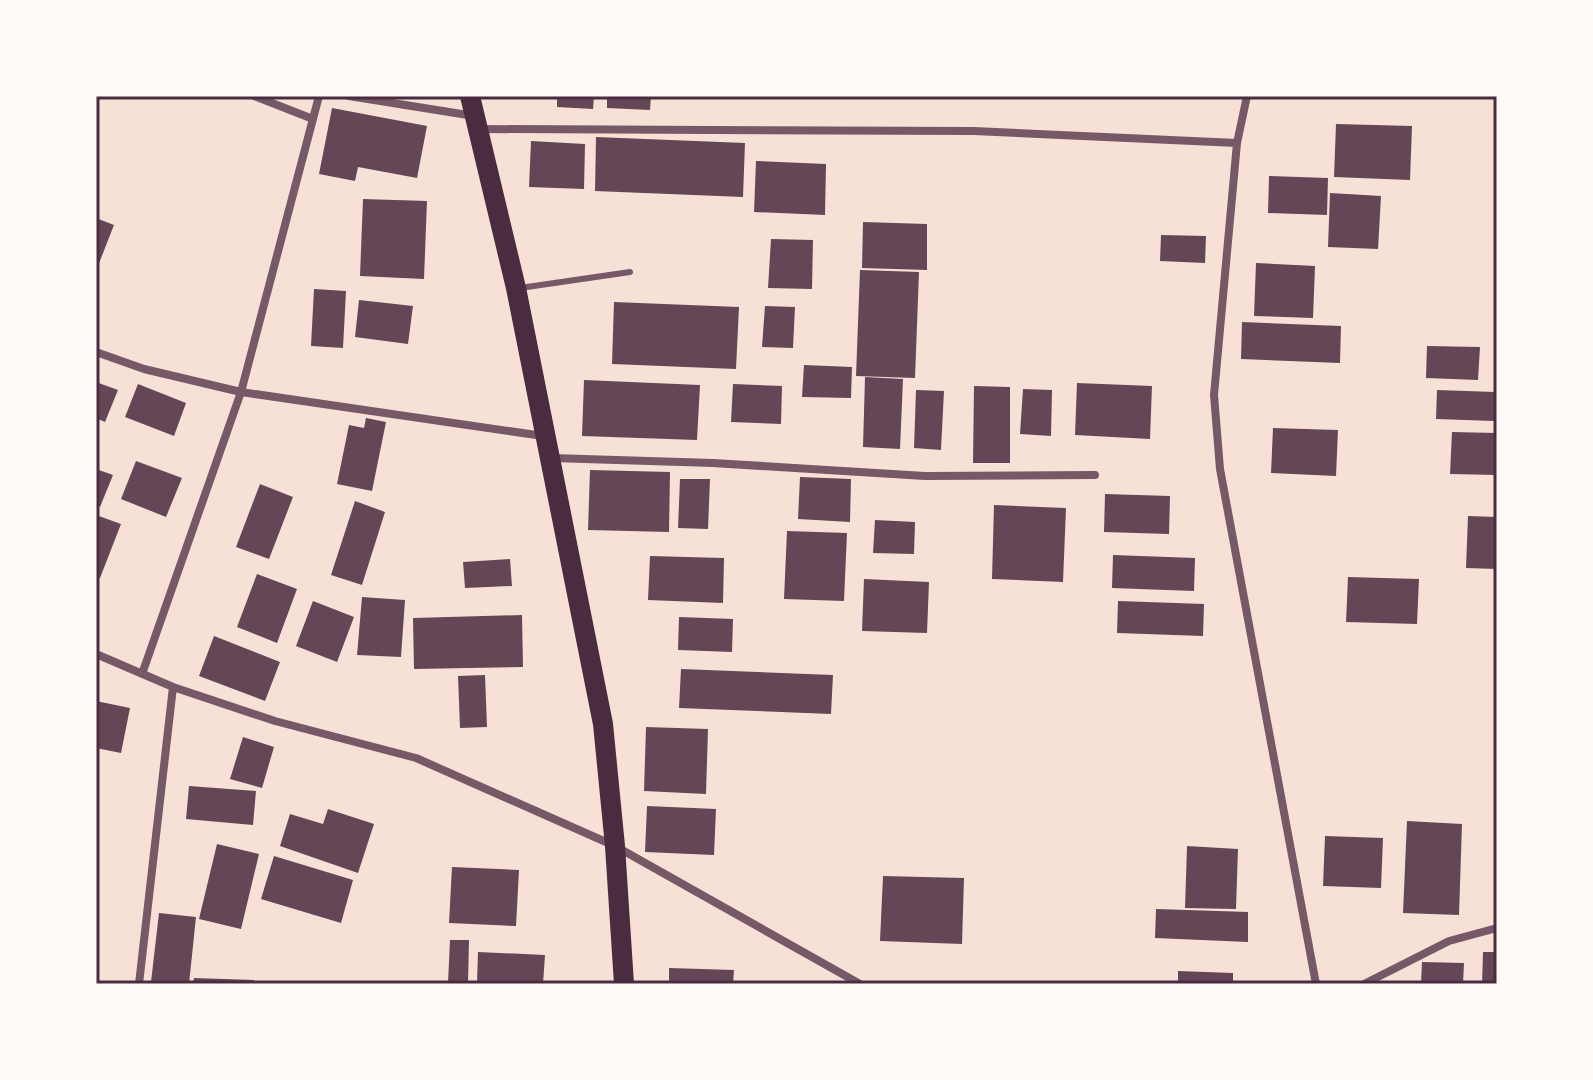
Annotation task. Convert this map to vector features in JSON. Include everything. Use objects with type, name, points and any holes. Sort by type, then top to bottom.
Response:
[{"type":"main road","points":[[475,113],[516,288],[603,724],[624,984]]},
{"type":"street","points":[[254,96],[313,119]]},
{"type":"street","points":[[142,674],[241,392],[319,96]]},
{"type":"street","points":[[349,96],[475,113],[1237,143]]},
{"type":"street","points":[[1247,96],[1237,143],[1214,395],[1220,469],[1316,984]]},
{"type":"street","points":[[96,352],[144,369],[241,392],[544,436]]},
{"type":"street","points":[[549,458],[713,463],[925,476],[1095,475]]},
{"type":"street","points":[[96,654],[173,687],[275,721],[416,758],[615,846],[860,984]]},
{"type":"street","points":[[139,984],[173,687]]},
{"type":"street","points":[[1364,984],[1449,941],[1497,928]]},
{"type":"lane","points":[[516,288],[630,272]]},
{"type":"building","points":[[557,96],[594,96],[593,109],[557,107]]},
{"type":"building","points":[[607,96],[651,96],[650,110],[607,108]]},
{"type":"building","points":[[332,108],[427,126],[417,178],[358,167],[355,181],[319,174]]},
{"type":"building","points":[[1336,124],[1412,126],[1410,180],[1334,177]]},
{"type":"building","points":[[596,137],[745,143],[743,197],[595,191]]},
{"type":"building","points":[[531,141],[585,144],[584,189],[529,187]]},
{"type":"building","points":[[756,161],[826,164],[825,215],[754,212]]},
{"type":"building","points":[[1269,176],[1328,178],[1327,215],[1268,213]]},
{"type":"building","points":[[1330,193],[1381,196],[1378,249],[1328,247]]},
{"type":"building","points":[[363,199],[427,201],[424,279],[360,276]]},
{"type":"building","points":[[96,218],[114,225],[96,271]]},
{"type":"building","points":[[863,222],[927,224],[927,270],[862,268]]},
{"type":"building","points":[[1161,235],[1206,236],[1205,263],[1160,261]]},
{"type":"building","points":[[771,239],[813,240],[812,289],[768,288]]},
{"type":"building","points":[[1256,263],[1315,266],[1313,318],[1254,316]]},
{"type":"building","points":[[860,270],[919,272],[915,378],[856,376]]},
{"type":"building","points":[[314,289],[346,291],[343,348],[311,346]]},
{"type":"building","points":[[359,300],[413,306],[408,344],[355,337]]},
{"type":"building","points":[[614,302],[739,307],[736,369],[612,364]]},
{"type":"building","points":[[765,306],[795,307],[793,348],[762,347]]},
{"type":"building","points":[[1242,322],[1341,326],[1340,363],[1241,359]]},
{"type":"building","points":[[1427,346],[1480,347],[1478,380],[1426,378]]},
{"type":"building","points":[[804,365],[852,367],[851,398],[802,397]]},
{"type":"building","points":[[865,377],[903,379],[900,449],[863,447]]},
{"type":"building","points":[[584,380],[700,385],[697,440],[582,436]]},
{"type":"building","points":[[96,382],[118,390],[105,422],[96,418]]},
{"type":"building","points":[[1077,383],[1152,386],[1150,439],[1075,435]]},
{"type":"building","points":[[138,384],[186,403],[174,436],[125,417]]},
{"type":"building","points":[[733,384],[782,386],[781,424],[731,422]]},
{"type":"building","points":[[974,386],[1010,387],[1010,463],[973,463]]},
{"type":"building","points":[[1023,389],[1052,390],[1051,436],[1020,434]]},
{"type":"building","points":[[916,390],[944,391],[941,450],[914,448]]},
{"type":"building","points":[[1437,390],[1495,392],[1494,421],[1436,419]]},
{"type":"building","points":[[366,418],[386,422],[372,491],[337,484],[349,425],[364,428]]},
{"type":"building","points":[[1273,428],[1338,430],[1336,476],[1271,473]]},
{"type":"building","points":[[1452,432],[1497,433],[1497,475],[1450,474]]},
{"type":"building","points":[[136,461],[182,478],[166,517],[121,499]]},
{"type":"building","points":[[96,469],[113,475],[100,507],[96,505]]},
{"type":"building","points":[[590,470],[670,472],[669,532],[588,530]]},
{"type":"building","points":[[800,477],[851,479],[850,522],[798,519]]},
{"type":"building","points":[[680,479],[710,479],[708,529],[678,528]]},
{"type":"building","points":[[260,484],[293,497],[269,559],[236,547]]},
{"type":"building","points":[[1105,494],[1170,496],[1169,534],[1104,532]]},
{"type":"building","points":[[355,501],[385,512],[362,585],[331,575]]},
{"type":"building","points":[[994,505],[1066,508],[1063,582],[992,579]]},
{"type":"building","points":[[96,515],[121,524],[100,578],[96,577]]},
{"type":"building","points":[[1468,516],[1497,517],[1497,569],[1466,568]]},
{"type":"building","points":[[875,520],[915,522],[914,554],[873,553]]},
{"type":"building","points":[[787,531],[847,533],[844,601],[784,599]]},
{"type":"building","points":[[1113,555],[1195,558],[1194,591],[1112,588]]},
{"type":"building","points":[[650,556],[724,558],[723,603],[648,600]]},
{"type":"building","points":[[510,559],[512,586],[465,588],[463,562]]},
{"type":"building","points":[[257,574],[297,589],[277,643],[237,627]]},
{"type":"building","points":[[1348,577],[1419,579],[1417,624],[1346,622]]},
{"type":"building","points":[[864,579],[929,582],[927,633],[862,631]]},
{"type":"building","points":[[362,597],[405,600],[401,657],[357,655]]},
{"type":"building","points":[[313,601],[354,617],[337,662],[296,646]]},
{"type":"building","points":[[1118,601],[1204,604],[1203,636],[1117,633]]},
{"type":"building","points":[[522,615],[523,667],[414,669],[413,618]]},
{"type":"building","points":[[679,617],[733,619],[732,652],[678,650]]},
{"type":"building","points":[[214,636],[280,662],[265,701],[199,676]]},
{"type":"building","points":[[681,669],[833,675],[831,714],[679,708]]},
{"type":"building","points":[[485,675],[487,727],[460,728],[458,676]]},
{"type":"building","points":[[96,701],[130,708],[121,753],[96,748]]},
{"type":"building","points":[[646,727],[708,729],[706,794],[644,791]]},
{"type":"building","points":[[243,737],[274,747],[262,788],[230,779]]},
{"type":"building","points":[[189,786],[256,791],[253,825],[186,819]]},
{"type":"building","points":[[647,806],[716,809],[714,855],[645,852]]},
{"type":"building","points":[[328,809],[374,824],[358,873],[280,846],[290,814],[323,824]]},
{"type":"building","points":[[1407,821],[1462,824],[1459,915],[1403,913]]},
{"type":"building","points":[[1325,836],[1383,838],[1381,888],[1323,886]]},
{"type":"building","points":[[217,844],[259,854],[241,929],[199,919]]},
{"type":"building","points":[[1187,846],[1238,849],[1236,909],[1185,908]]},
{"type":"building","points":[[274,856],[353,880],[341,923],[261,899]]},
{"type":"building","points":[[452,867],[519,870],[516,926],[449,923]]},
{"type":"building","points":[[883,876],[964,878],[962,944],[880,941]]},
{"type":"building","points":[[1156,909],[1248,912],[1248,942],[1155,938]]},
{"type":"building","points":[[159,913],[196,917],[189,984],[151,982]]},
{"type":"building","points":[[450,940],[469,940],[468,984],[448,983]]},
{"type":"building","points":[[478,952],[545,955],[543,984],[477,984]]},
{"type":"building","points":[[1483,952],[1497,952],[1497,984],[1482,984]]},
{"type":"building","points":[[1422,962],[1464,963],[1463,984],[1421,984]]},
{"type":"building","points":[[669,968],[734,970],[733,984],[669,984]]},
{"type":"building","points":[[1178,971],[1233,973],[1233,984],[1178,984]]},
{"type":"building","points":[[194,978],[254,980],[254,984],[193,984]]}]
